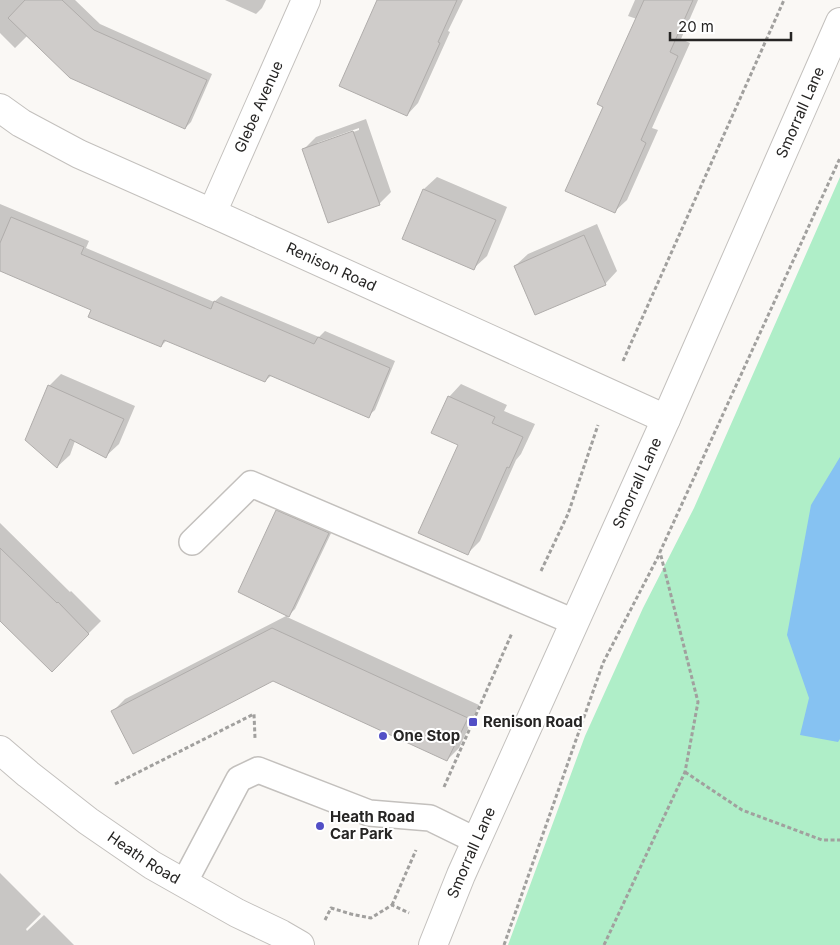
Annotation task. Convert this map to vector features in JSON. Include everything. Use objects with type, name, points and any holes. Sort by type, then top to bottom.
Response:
[{"type":"street","name":"Glebe Avenue","points":[[212,213],[306,0]]},
{"type":"street","name":"Smorrall Lane","points":[[436,936],[461,875],[666,419],[840,22]]},
{"type":"street","name":"Renison Road","points":[[0,108],[21,123],[79,154],[666,419]]},
{"type":"street","name":"Heath Road","points":[[0,750],[88,820],[152,865],[237,913],[300,945]]},
{"type":"lane","points":[[192,542],[251,484],[574,622]]},
{"type":"lane","points":[[184,883],[239,779],[258,770],[369,813],[430,818],[477,841]]},
{"type":"path","points":[[323,923],[331,908],[371,918],[392,905],[499,661],[568,514],[609,394],[784,0]]},
{"type":"path","points":[[504,945],[603,662],[660,552],[840,158]]},
{"type":"path","points":[[604,945],[685,772],[698,702],[660,552]]},
{"type":"path","points":[[115,784],[254,714],[258,770]]},
{"type":"path","points":[[685,772],[742,810],[822,840],[840,840]]},
{"type":"path","points":[[392,905],[436,936]]},
{"type":"green space","points":[[840,177],[840,945],[508,945],[585,736],[643,608],[694,508]]},
{"type":"water","points":[[840,457],[840,739],[838,742],[800,735],[809,698],[787,635],[811,505]]},
{"type":"building","points":[[25,0],[62,0],[94,30],[207,80],[185,129],[70,78],[8,18]]},
{"type":"building","points":[[377,0],[457,0],[407,116],[339,86]]},
{"type":"building","points":[[644,0],[693,0],[670,52],[678,56],[641,140],[646,143],[615,213],[565,191],[603,107],[597,104]]},
{"type":"building","points":[[353,131],[380,205],[328,223],[302,149]]},
{"type":"building","points":[[423,189],[496,220],[474,270],[402,239]]},
{"type":"building","points":[[11,217],[84,247],[81,254],[211,309],[214,301],[314,344],[318,337],[390,368],[369,418],[269,375],[265,382],[164,340],[161,347],[88,317],[91,310],[0,271],[0,243]]},
{"type":"building","points":[[584,235],[606,285],[535,315],[514,266]]},
{"type":"building","points":[[48,385],[124,419],[106,458],[70,439],[57,468],[25,440]]},
{"type":"building","points":[[448,396],[495,417],[492,423],[523,437],[509,468],[507,467],[468,555],[418,533],[458,445],[431,433]]},
{"type":"building","points":[[276,510],[329,533],[289,617],[238,592]]},
{"type":"building","points":[[0,548],[89,634],[52,672],[0,621]]},
{"type":"building","points":[[272,628],[468,718],[447,761],[273,681],[133,754],[111,711]]},
{"type":"place","name":"Renison Road","points":[[473,722]]},
{"type":"place","name":"One Stop","points":[[383,736]]},
{"type":"place","name":"Heath Road Car Park","points":[[320,826]]}]
